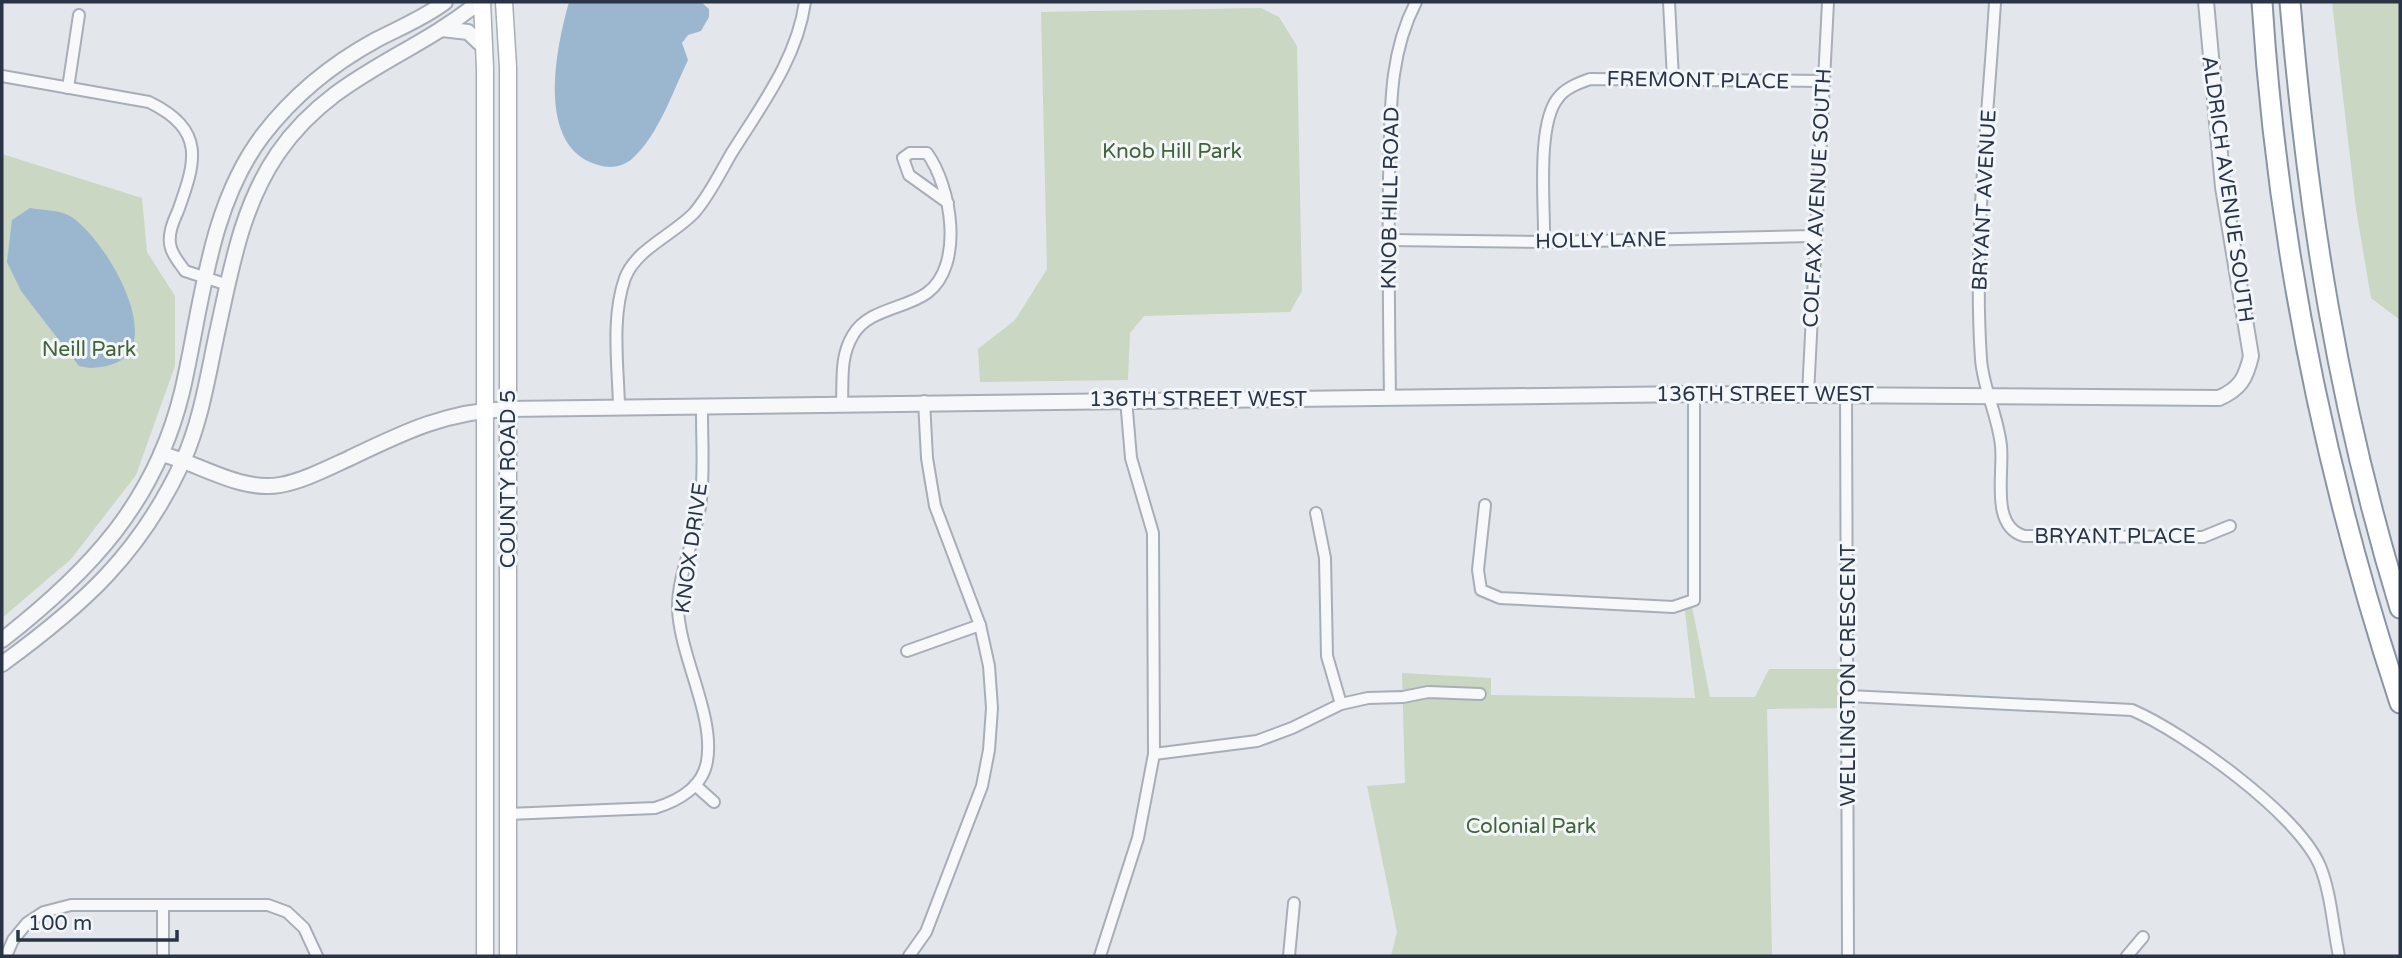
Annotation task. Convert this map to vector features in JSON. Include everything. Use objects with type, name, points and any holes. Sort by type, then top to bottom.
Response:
[{"type":"highway","points":[[2262,2],[2278,175],[2307,353],[2332,466],[2400,703]]},
{"type":"highway","points":[[2290,2],[2306,175],[2322,284],[2356,445],[2400,608]]},
{"type":"main road","name":"COUNTY ROAD 5","points":[[481,2],[484,47],[485,956]]},
{"type":"main road","name":"COUNTY ROAD 5","points":[[503,2],[508,66],[508,956]]},
{"type":"street","points":[[2,640],[80,575],[104,547],[139,497],[161,454],[181,395],[219,225],[236,180],[262,137],[318,78],[365,46],[445,2]]},
{"type":"street","points":[[2,664],[94,592],[127,554],[158,508],[184,459],[202,401],[239,233],[256,189],[292,135],[332,93],[442,29],[481,2]]},
{"type":"street","points":[[619,406],[618,307],[626,276],[643,254],[680,228],[699,207],[787,63],[802,27],[805,2]]},
{"type":"street","name":"KNOB HILL ROAD","points":[[1390,398],[1388,240],[1392,72],[1405,23],[1416,2]]},
{"type":"street","points":[[1669,2],[1673,79]]},
{"type":"street","name":"COLFAX AVENUE SOUTH","points":[[1808,394],[1828,2]]},
{"type":"street","name":"BRYANT AVENUE","points":[[1991,396],[1982,380],[1978,294],[1995,2]]},
{"type":"street","name":"ALDRICH AVENUE SOUTH","points":[[2206,2],[2223,187],[2251,356],[2246,376]]},
{"type":"street","points":[[68,88],[79,15]]},
{"type":"street","points":[[442,29],[468,32],[484,47]]},
{"type":"street","points":[[2,76],[149,102],[167,110],[181,124],[191,146],[193,168],[171,228],[171,248],[185,271],[205,280],[228,285]]},
{"type":"street","points":[[318,78],[332,93]]},
{"type":"street","name":"FREMONT PLACE","points":[[1544,242],[1545,128],[1557,98],[1572,85],[1590,79],[1823,81]]},
{"type":"street","points":[[842,402],[843,358],[854,332],[873,317],[927,293],[944,274],[950,247],[948,203],[944,181],[928,153],[910,153],[903,158],[909,175],[948,203]]},
{"type":"street","name":"HOLLY LANE","points":[[1388,240],[1544,242],[1814,236]]},
{"type":"street","name":"136TH STREET WEST","points":[[161,454],[184,459],[242,483],[279,486],[332,466],[441,417],[485,409],[842,402],[1694,394],[2219,398],[2235,391],[2246,376]]},
{"type":"street","points":[[1486,505],[1478,570],[1481,590],[1500,598],[1673,607],[1694,600],[1694,394]]},
{"type":"street","name":"WELLINGTON CRESCENT","points":[[1846,394],[1849,696],[1847,956]]},
{"type":"street","name":"BRYANT PLACE","points":[[1991,396],[2001,445],[2003,517],[2014,533],[2024,536],[2203,537],[2230,526]]},
{"type":"street","points":[[1100,956],[1138,838],[1154,754],[1153,533],[1131,458],[1126,399]]},
{"type":"street","points":[[909,956],[926,932],[982,786],[989,750],[992,708],[989,666],[980,625],[935,506],[926,458],[924,401]]},
{"type":"street","name":"KNOX DRIVE","points":[[695,785],[707,764],[709,739],[681,639],[678,606],[701,499],[702,413],[705,405]]},
{"type":"street","points":[[1316,513],[1325,558],[1327,656],[1341,704]]},
{"type":"street","points":[[907,651],[980,625]]},
{"type":"street","points":[[1154,754],[1256,741],[1292,729],[1341,704],[1428,692],[1480,694]]},
{"type":"street","points":[[1849,696],[2132,710],[2163,724],[2284,815],[2305,839],[2321,868],[2339,956]]},
{"type":"street","points":[[508,814],[655,808],[678,801],[695,785],[714,802]]},
{"type":"street","points":[[1289,956],[1294,903]]},
{"type":"street","points":[[6,956],[13,940],[27,923],[44,912],[71,905],[268,905],[287,912],[304,928],[317,956]]},
{"type":"street","points":[[163,905],[163,956]]},
{"type":"street","points":[[2127,956],[2143,937]]},
{"type":"green space","points":[[2332,2],[2400,2],[2400,320],[2371,298],[2356,209]]},
{"type":"green space","name":"Knob Hill Park","points":[[1261,8],[1279,17],[1297,46],[1302,291],[1290,312],[1144,316],[1130,333],[1128,380],[980,382],[978,349],[1015,320],[1047,269],[1041,12]]},
{"type":"green space","name":"Neill Park","points":[[2,154],[142,198],[147,252],[175,296],[175,366],[136,475],[71,559],[2,618]]},
{"type":"green space","name":"Colonial Park","points":[[1691,601],[1710,697],[1755,697],[1769,669],[1849,669],[1849,708],[1767,709],[1772,956],[1391,956],[1397,932],[1367,786],[1405,783],[1402,673],[1491,678],[1491,695],[1695,698],[1684,603]]},
{"type":"water","points":[[569,2],[701,2],[709,9],[709,17],[701,31],[688,35],[682,43],[688,60],[658,125],[633,158],[621,165],[598,165],[578,155],[565,138],[558,118],[556,69]]},
{"type":"water","points":[[30,208],[68,215],[98,244],[113,266],[133,315],[135,337],[127,355],[110,365],[95,368],[79,366],[21,291],[7,262],[12,220]]}]
